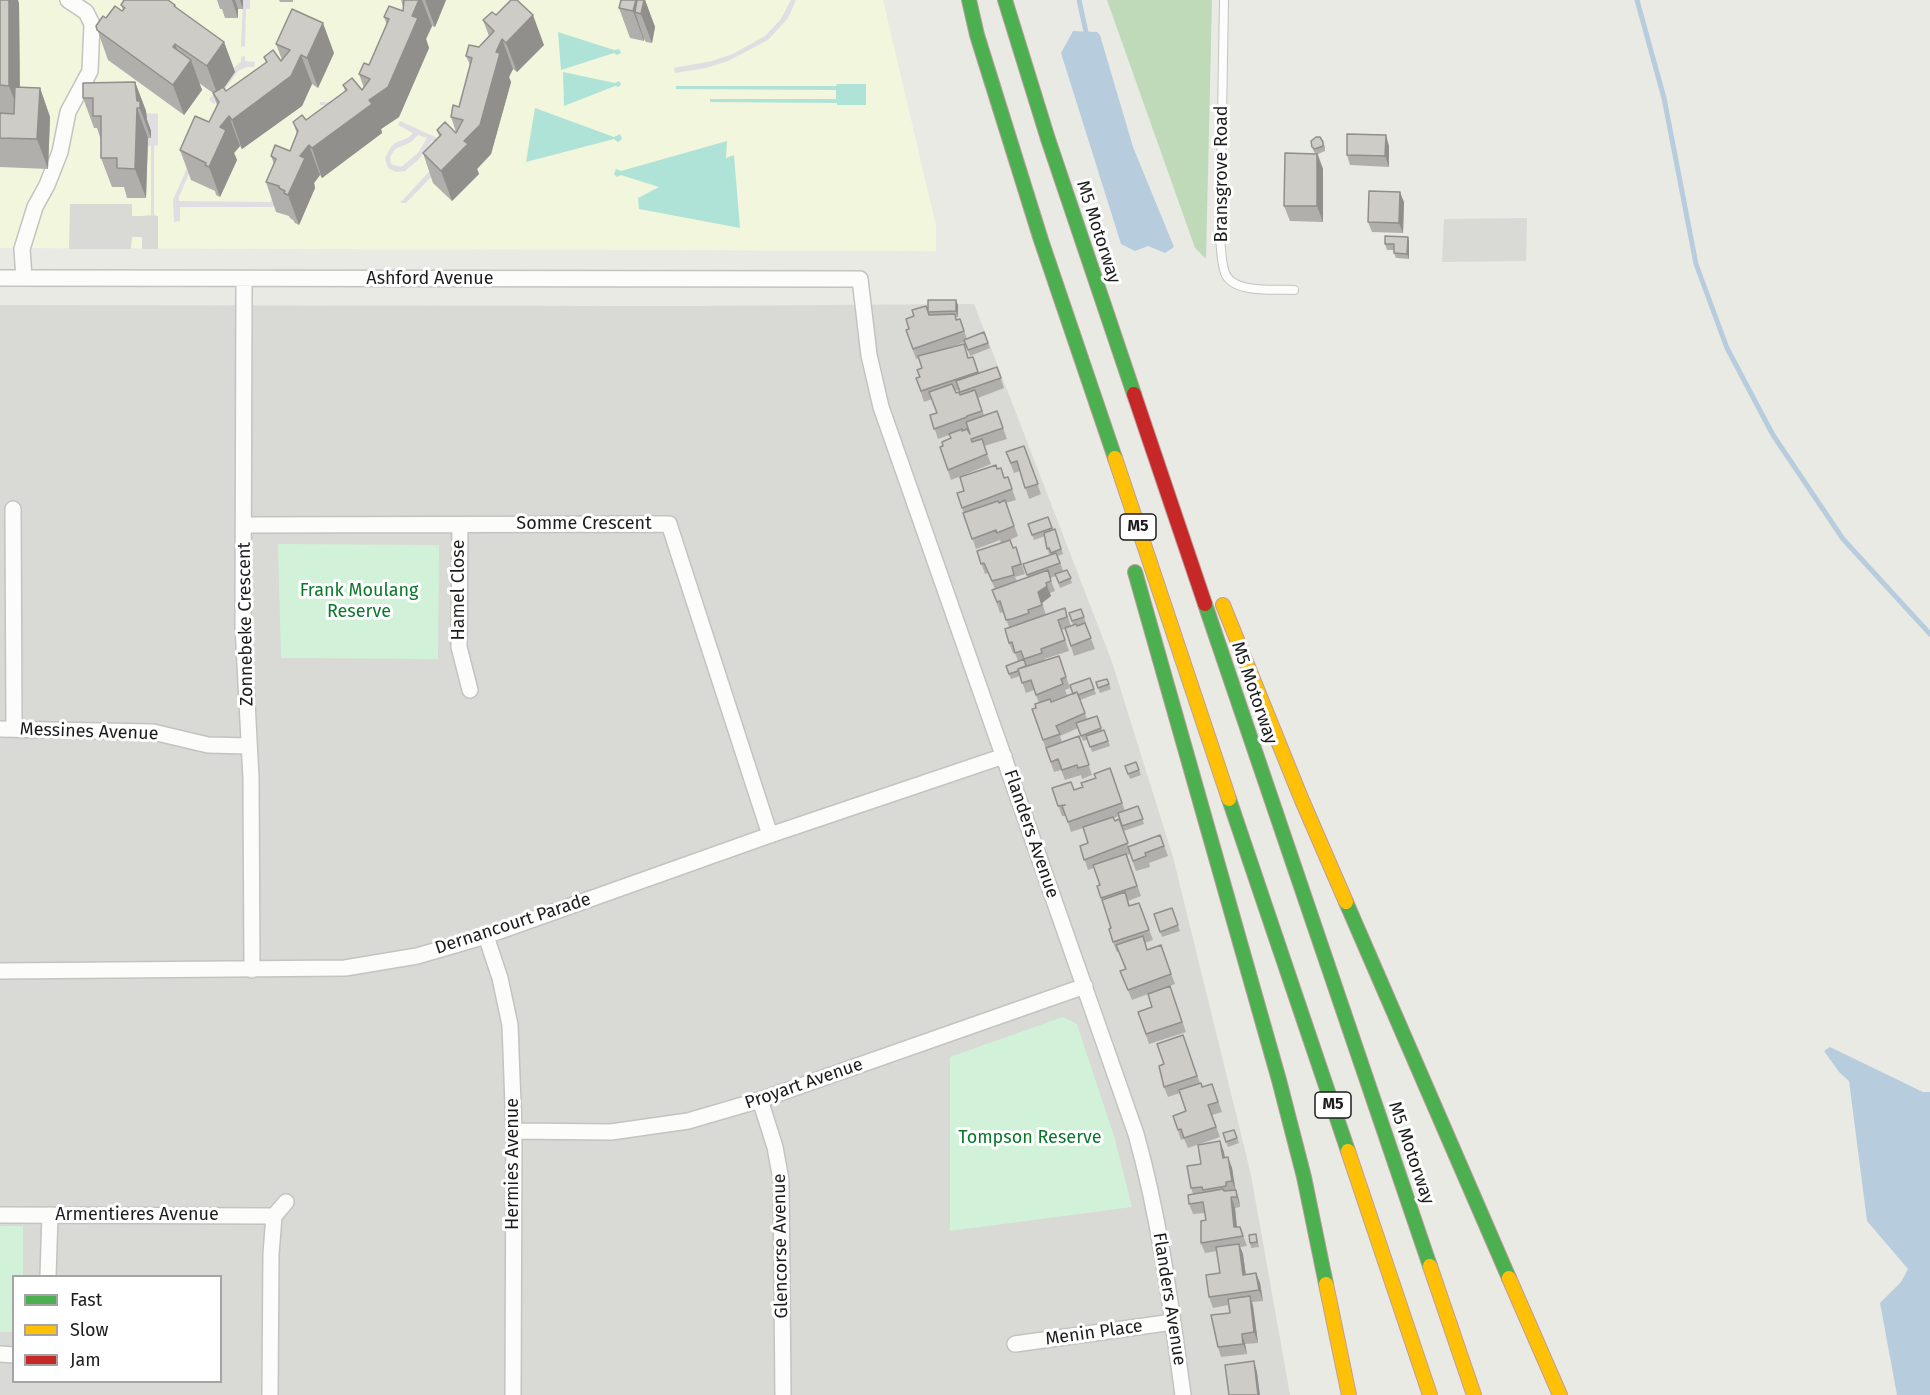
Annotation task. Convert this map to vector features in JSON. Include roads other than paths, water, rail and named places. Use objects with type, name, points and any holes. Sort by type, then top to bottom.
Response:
[{"type":"highway","name":"M5","points":[[969,0],[977,35],[1041,240],[1430,1395]]},
{"type":"highway","name":"M5 Motorway","points":[[1005,0],[1045,129],[1122,360],[1474,1395]]},
{"type":"highway","points":[[1041,240],[1116,503]]},
{"type":"highway","points":[[1122,360],[1208,570]]},
{"type":"highway","points":[[1132,560],[1279,1080],[1304,1177],[1349,1395]]},
{"type":"highway","points":[[1217,592],[1301,798],[1560,1395]]},
{"type":"street","points":[[24,278],[22,249],[35,207],[47,185],[60,152],[68,112],[90,71],[92,24],[86,12],[68,0]]},
{"type":"street","name":"Ashford Avenue","points":[[0,278],[860,279]]},
{"type":"street","name":"Zonnebeke Crescent","points":[[244,279],[243,626],[249,747],[252,970]]},
{"type":"street","name":"Flanders Avenue","points":[[860,279],[869,355],[881,407],[1122,1089],[1146,1170],[1161,1242],[1183,1395]]},
{"type":"street","points":[[7,729],[13,509]]},
{"type":"street","name":"Somme Crescent","points":[[245,525],[669,524],[770,835]]},
{"type":"street","name":"Hamel Close","points":[[460,525],[459,647],[470,690]]},
{"type":"street","name":"Messines Avenue","points":[[7,729],[153,732],[208,745],[249,747]]},
{"type":"street","name":"Dernancourt Parade","points":[[0,970],[345,968],[417,956],[486,936],[770,835],[1004,756]]},
{"type":"street","name":"Hermies Avenue","points":[[486,936],[500,978],[510,1025],[514,1131],[513,1395]]},
{"type":"street","name":"Proyart Avenue","points":[[514,1131],[611,1132],[688,1121],[760,1100],[1084,986]]},
{"type":"street","name":"Glencorse Avenue","points":[[760,1100],[775,1147],[781,1180],[783,1395]]},
{"type":"street","points":[[270,1395],[271,1254],[274,1216],[286,1202]]},
{"type":"street","name":"Armentieres Avenue","points":[[0,1215],[274,1216]]},
{"type":"street","points":[[48,1275],[50,1215]]},
{"type":"street","name":"Menin Place","points":[[1015,1344],[1173,1322]]},
{"type":"lane","name":"Bransgrove Road","points":[[1224,0],[1220,236],[1222,260],[1226,276],[1233,284],[1244,288],[1294,290]]},
{"type":"waterway","points":[[1079,0],[1086,32]]},
{"type":"waterway","points":[[1637,0],[1664,98],[1696,264],[1727,348],[1773,435],[1843,539],[1930,634]]},
{"type":"park label","name":"Frank Moulang Reserve","points":[[359,601]]},
{"type":"park label","name":"Tompson Reserve","points":[[1030,1138]]}]
